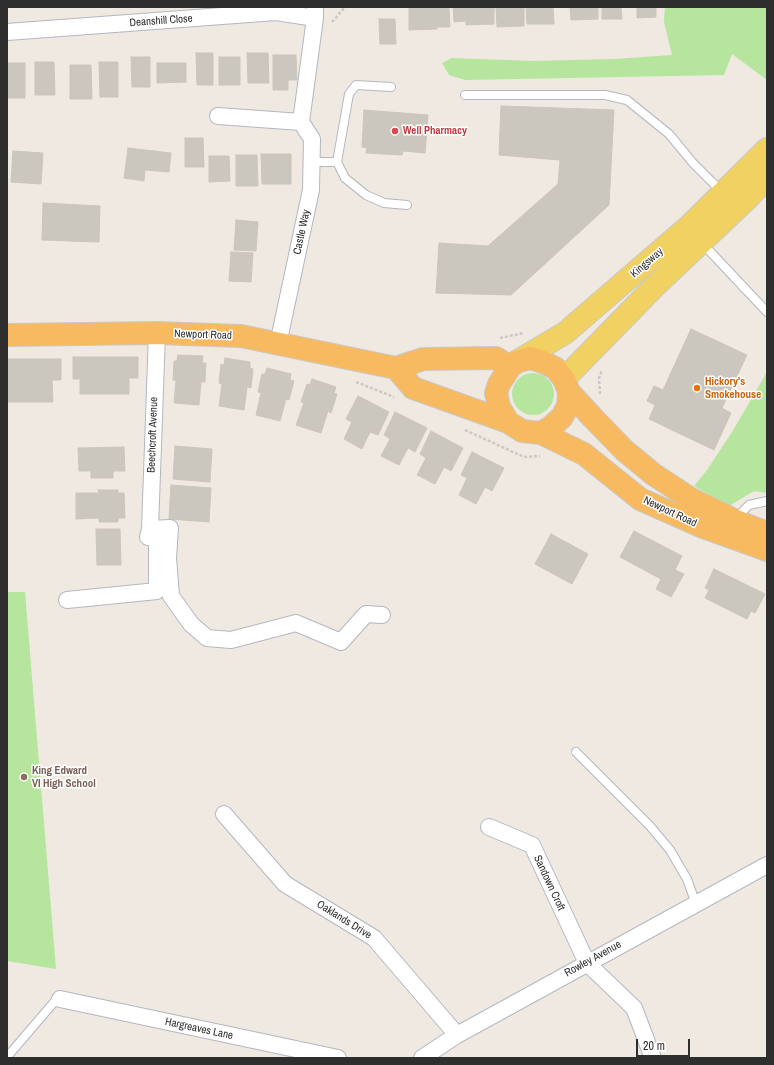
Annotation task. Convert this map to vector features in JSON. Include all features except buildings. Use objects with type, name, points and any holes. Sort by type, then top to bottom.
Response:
[{"type":"highway","name":"Newport Road","points":[[7,334],[157,333],[241,336],[396,368],[424,359],[496,358],[513,365],[530,358],[555,368],[566,385],[624,450],[653,474],[691,499],[736,521],[767,533]]},
{"type":"highway","points":[[508,422],[499,407],[496,393],[499,384],[513,365]]},
{"type":"highway","name":"Newport Road","points":[[396,368],[412,388],[508,422],[522,431],[541,433],[584,454],[640,499],[703,527],[767,550]]},
{"type":"highway","points":[[541,433],[551,427],[562,417],[568,406],[566,385]]},
{"type":"highway","points":[[736,521],[745,535],[767,542]]},
{"type":"main road","name":"Kingsway","points":[[513,365],[565,333],[690,226],[767,149]]},
{"type":"main road","name":"Kingsway","points":[[566,385],[655,286],[749,197],[767,177]]},
{"type":"street","name":"Deanshill Close","points":[[7,32],[276,12],[315,13]]},
{"type":"street","points":[[218,116],[301,122],[315,13]]},
{"type":"street","name":"Castle Way","points":[[278,344],[312,190],[312,139],[301,122]]},
{"type":"street","name":"Beechcroft Avenue","points":[[149,533],[157,333]]},
{"type":"street","points":[[149,533],[170,528],[168,558],[171,596],[191,624],[207,638],[231,640],[296,623],[341,642],[366,614],[382,615]]},
{"type":"street","points":[[67,600],[157,591],[157,538],[149,533]]},
{"type":"street","name":"Oaklands Drive","points":[[224,814],[285,884],[374,938],[457,1035]]},
{"type":"street","name":"Sandown Croft","points":[[489,827],[532,845],[587,963]]},
{"type":"street","name":"Rowley Avenue","points":[[422,1058],[457,1035],[587,963],[696,904],[765,870]]},
{"type":"street","points":[[587,963],[634,1008],[653,1058]]},
{"type":"street","name":"Hargreaves Lane","points":[[60,1000],[338,1058]]},
{"type":"lane","points":[[391,87],[356,85],[349,94],[337,162],[344,178],[366,195],[384,203],[407,205]]},
{"type":"lane","points":[[465,95],[605,95],[627,100],[669,134],[693,163],[723,193]]},
{"type":"lane","points":[[312,162],[337,162]]},
{"type":"lane","points":[[701,243],[767,312]]},
{"type":"lane","points":[[736,521],[749,505],[767,501]]},
{"type":"lane","points":[[576,752],[650,826],[670,850],[687,880],[696,904]]},
{"type":"lane","points":[[7,1057],[55,1001],[60,1000]]},
{"type":"path","points":[[495,339],[524,333]]},
{"type":"path","points":[[602,399],[599,393],[599,378],[604,365]]},
{"type":"path","points":[[351,380],[398,398]]},
{"type":"path","points":[[461,428],[524,457],[542,456]]},
{"type":"green space","points":[[665,7],[767,7],[767,80],[732,54],[724,75],[465,80],[449,75],[442,63],[452,58],[532,61],[614,59],[672,55],[664,22]]},
{"type":"green space","points":[[767,372],[767,493],[754,491],[729,506],[694,486],[707,470],[732,432]]},
{"type":"green space","points":[[533,373],[548,379],[554,394],[548,409],[533,415],[518,409],[512,394],[518,379]]},
{"type":"green space","name":"King Edward VI High School","points":[[7,592],[25,592],[56,969],[7,961]]},
{"type":"place","name":"Well Pharmacy","points":[[395,131]]},
{"type":"place","name":"Hickory's Smokehouse","points":[[697,388]]},
{"type":"place","name":"King Edward VI High School","points":[[24,777]]}]
